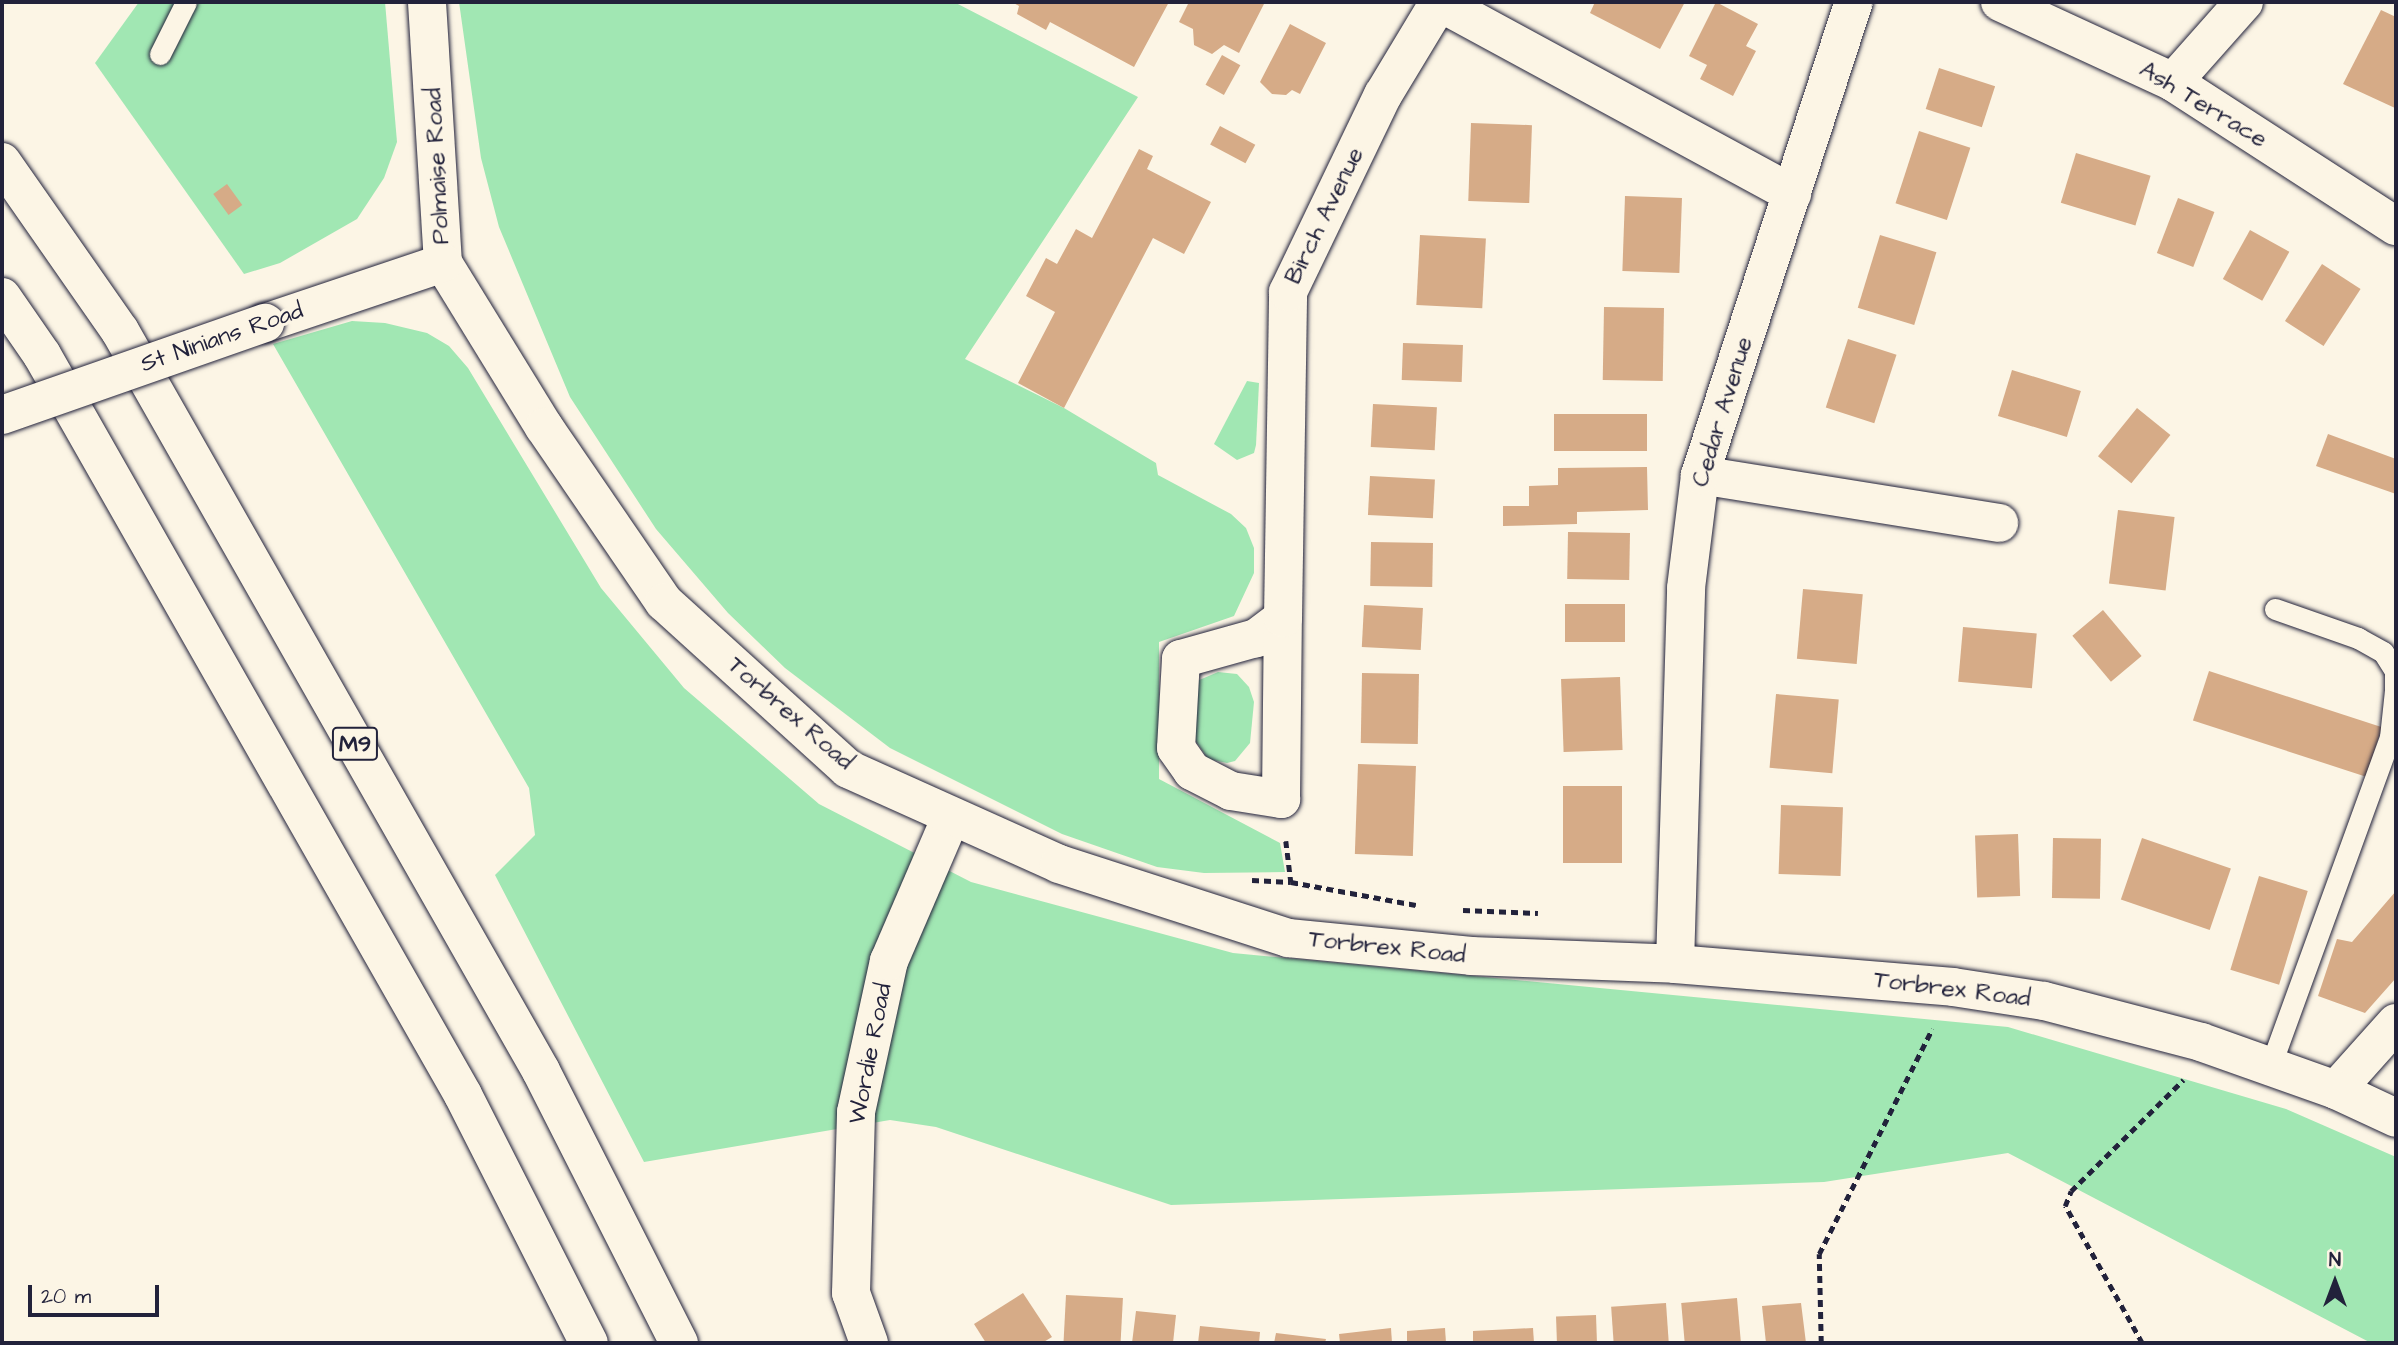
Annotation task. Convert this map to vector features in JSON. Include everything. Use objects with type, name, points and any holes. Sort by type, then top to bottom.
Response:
[{"type":"main road","name":"Polmaise Road","points":[[427,2],[443,262],[544,427]]},
{"type":"main road","name":"Birch Avenue","points":[[1283,618],[1256,638],[1181,659],[1176,748],[1192,771],[1231,791],[1281,799],[1287,292],[1383,95],[1439,2],[1792,194]]},
{"type":"main road","name":"Cedar Avenue","points":[[1675,964],[1686,588],[1700,475],[1854,2]]},
{"type":"main road","name":"Ash Terrace","points":[[2000,2],[2174,82],[2396,226]]},
{"type":"main road","points":[[2174,82],[2244,2]]},
{"type":"main road","name":"M9","points":[[2,162],[127,344],[541,1071],[679,1343]]},
{"type":"main road","name":"St Ninians Road","points":[[2,415],[443,262]]},
{"type":"main road","points":[[2,297],[42,355],[463,1095],[589,1343]]},
{"type":"main road","name":"Torbrex Road","points":[[544,427],[664,603],[848,769],[1059,864],[1288,938],[1471,956],[1675,964],[1953,987],[2044,1001],[2216,1048],[2336,1090],[2396,1118]]},
{"type":"main road","points":[[1700,475],[1999,523]]},
{"type":"main road","name":"Wordie Road","points":[[869,1343],[851,1293],[856,1112],[889,961],[951,817]]},
{"type":"main road","points":[[2336,1090],[2396,1023]]},
{"type":"lane","points":[[160,54],[186,2]]},
{"type":"lane","points":[[2270,1067],[2390,737],[2395,690],[2395,671],[2383,652],[2358,638],[2275,609]]},
{"type":"path","points":[[1249,880],[1304,884],[1427,908]]},
{"type":"path","points":[[1454,909],[1549,914]]},
{"type":"path","points":[[1821,1343],[1819,1254],[1953,987]]},
{"type":"path","points":[[2142,1343],[2065,1206],[2071,1191],[2216,1048]]},
{"type":"green space","points":[[139,2],[385,2],[397,142],[384,178],[357,219],[280,263],[244,274],[95,63]]},
{"type":"green space","points":[[459,2],[954,2],[1138,97],[965,359],[1064,408],[1156,463],[1158,475],[1231,514],[1246,528],[1254,548],[1254,573],[1234,616],[1159,642],[1159,779],[1280,843],[1285,872],[1204,873],[1157,867],[1062,834],[890,748],[785,668],[728,613],[656,529],[570,397],[499,227],[481,158]]},
{"type":"green space","points":[[352,321],[385,323],[427,333],[449,346],[468,368],[601,588],[684,688],[819,804],[971,882],[1233,953],[2008,1027],[2286,1109],[2396,1157],[2396,1343],[2371,1343],[2008,1153],[1824,1182],[1171,1205],[936,1127],[890,1120],[644,1162],[495,875],[535,835],[529,788],[273,344]]},
{"type":"green space","points":[[1247,381],[1259,383],[1256,445],[1254,453],[1237,460],[1214,444]]},
{"type":"green space","points":[[1218,672],[1237,674],[1249,687],[1254,702],[1250,743],[1235,761],[1227,763],[1208,759],[1193,737],[1197,681]]},
{"type":"building","points":[[1012,2],[1169,2],[1134,67],[1050,22],[1046,30],[1017,14],[1019,6]]},
{"type":"building","points":[[1189,2],[1265,2],[1239,53],[1224,45],[1212,54],[1194,45],[1193,29],[1179,22]]},
{"type":"building","points":[[1595,2],[1685,2],[1660,49],[1590,13]]},
{"type":"building","points":[[1716,2],[1758,24],[1746,46],[1756,51],[1733,96],[1700,79],[1707,65],[1689,56]]},
{"type":"building","points":[[2381,10],[2396,17],[2395,108],[2343,84]]},
{"type":"building","points":[[1290,24],[1326,43],[1300,94],[1292,90],[1286,95],[1272,94],[1260,82]]},
{"type":"building","points":[[1222,55],[1240,65],[1224,95],[1206,85]]},
{"type":"building","points":[[1939,68],[1995,86],[1982,127],[1926,109]]},
{"type":"building","points":[[1471,123],[1532,125],[1529,203],[1468,201]]},
{"type":"building","points":[[1220,126],[1255,145],[1245,163],[1210,145]]},
{"type":"building","points":[[1919,131],[1970,148],[1947,220],[1896,203]]},
{"type":"building","points":[[1139,149],[1153,156],[1147,169],[1211,202],[1184,254],[1153,238],[1064,408],[1018,383],[1055,312],[1026,296],[1046,258],[1057,264],[1076,229],[1092,238]]},
{"type":"building","points":[[2076,153],[2151,176],[2135,226],[2061,203]]},
{"type":"building","points":[[227,184],[242,205],[229,215],[213,194]]},
{"type":"building","points":[[1625,196],[1682,198],[1679,273],[1622,271]]},
{"type":"building","points":[[2178,198],[2214,212],[2193,267],[2157,253]]},
{"type":"building","points":[[2250,230],[2289,252],[2262,301],[2223,279]]},
{"type":"building","points":[[1420,235],[1486,238],[1482,308],[1416,305]]},
{"type":"building","points":[[1880,235],[1936,252],[1914,325],[1858,308]]},
{"type":"building","points":[[2322,264],[2361,289],[2324,346],[2285,321]]},
{"type":"building","points":[[1604,307],[1664,308],[1663,381],[1603,380]]},
{"type":"building","points":[[1848,339],[1897,355],[1874,423],[1826,407]]},
{"type":"building","points":[[1403,343],[1463,345],[1462,382],[1402,380]]},
{"type":"building","points":[[2012,370],[2081,391],[2067,437],[1998,416]]},
{"type":"building","points":[[1373,404],[1437,407],[1435,450],[1371,447]]},
{"type":"building","points":[[2137,408],[2170,435],[2131,483],[2098,456]]},
{"type":"building","points":[[1554,414],[1647,414],[1647,451],[1554,451]]},
{"type":"building","points":[[2328,434],[2396,459],[2396,494],[2316,466]]},
{"type":"building","points":[[1647,467],[1648,510],[1577,512],[1577,524],[1503,526],[1503,506],[1529,506],[1529,486],[1558,485],[1558,468]]},
{"type":"building","points":[[1370,476],[1435,479],[1433,518],[1368,515]]},
{"type":"building","points":[[2118,510],[2175,517],[2166,590],[2109,583]]},
{"type":"building","points":[[1568,532],[1630,533],[1629,580],[1567,579]]},
{"type":"building","points":[[1371,542],[1433,543],[1432,587],[1370,586]]},
{"type":"building","points":[[1803,589],[1863,594],[1857,664],[1797,659]]},
{"type":"building","points":[[1565,604],[1625,604],[1625,642],[1565,642]]},
{"type":"building","points":[[1364,605],[1423,608],[1421,650],[1362,647]]},
{"type":"building","points":[[2103,610],[2142,656],[2111,682],[2072,636]]},
{"type":"building","points":[[1963,627],[2037,633],[2032,688],[1958,682]]},
{"type":"building","points":[[2209,671],[2382,727],[2366,777],[2193,720]]},
{"type":"building","points":[[1362,673],[1419,674],[1418,744],[1361,743]]},
{"type":"building","points":[[1620,677],[1623,750],[1564,752],[1561,679]]},
{"type":"building","points":[[1776,694],[1839,699],[1832,773],[1770,768]]},
{"type":"building","points":[[1358,764],[1416,766],[1413,856],[1355,854]]},
{"type":"building","points":[[1563,786],[1622,786],[1622,863],[1563,863]]},
{"type":"building","points":[[1781,805],[1843,807],[1841,876],[1779,874]]},
{"type":"building","points":[[2018,834],[2020,896],[1977,897],[1975,836]]},
{"type":"building","points":[[2053,838],[2101,839],[2100,899],[2052,898]]},
{"type":"building","points":[[2142,838],[2231,869],[2210,930],[2121,899]]},
{"type":"building","points":[[2259,876],[2308,891],[2279,985],[2230,970]]},
{"type":"building","points":[[2396,891],[2396,978],[2365,1013],[2318,996],[2337,939],[2352,942]]},
{"type":"building","points":[[1023,1293],[1052,1337],[1042,1343],[986,1343],[974,1324]]},
{"type":"building","points":[[1066,1295],[1123,1298],[1121,1343],[1063,1343]]},
{"type":"building","points":[[1737,1298],[1741,1343],[1685,1343],[1681,1303]]},
{"type":"building","points":[[1666,1303],[1669,1343],[1614,1343],[1611,1307]]},
{"type":"building","points":[[1801,1303],[1806,1343],[1766,1343],[1762,1306]]},
{"type":"building","points":[[1136,1311],[1176,1315],[1173,1343],[1132,1343]]},
{"type":"building","points":[[1596,1315],[1597,1343],[1557,1343],[1556,1316]]},
{"type":"building","points":[[1200,1326],[1260,1332],[1259,1343],[1198,1343]]},
{"type":"building","points":[[1391,1328],[1392,1343],[1340,1343],[1339,1334]]},
{"type":"building","points":[[1445,1328],[1446,1343],[1407,1343],[1407,1331]]},
{"type":"building","points":[[1533,1328],[1534,1343],[1473,1343],[1473,1331]]},
{"type":"building","points":[[1276,1333],[1326,1339],[1325,1343],[1274,1343]]}]
